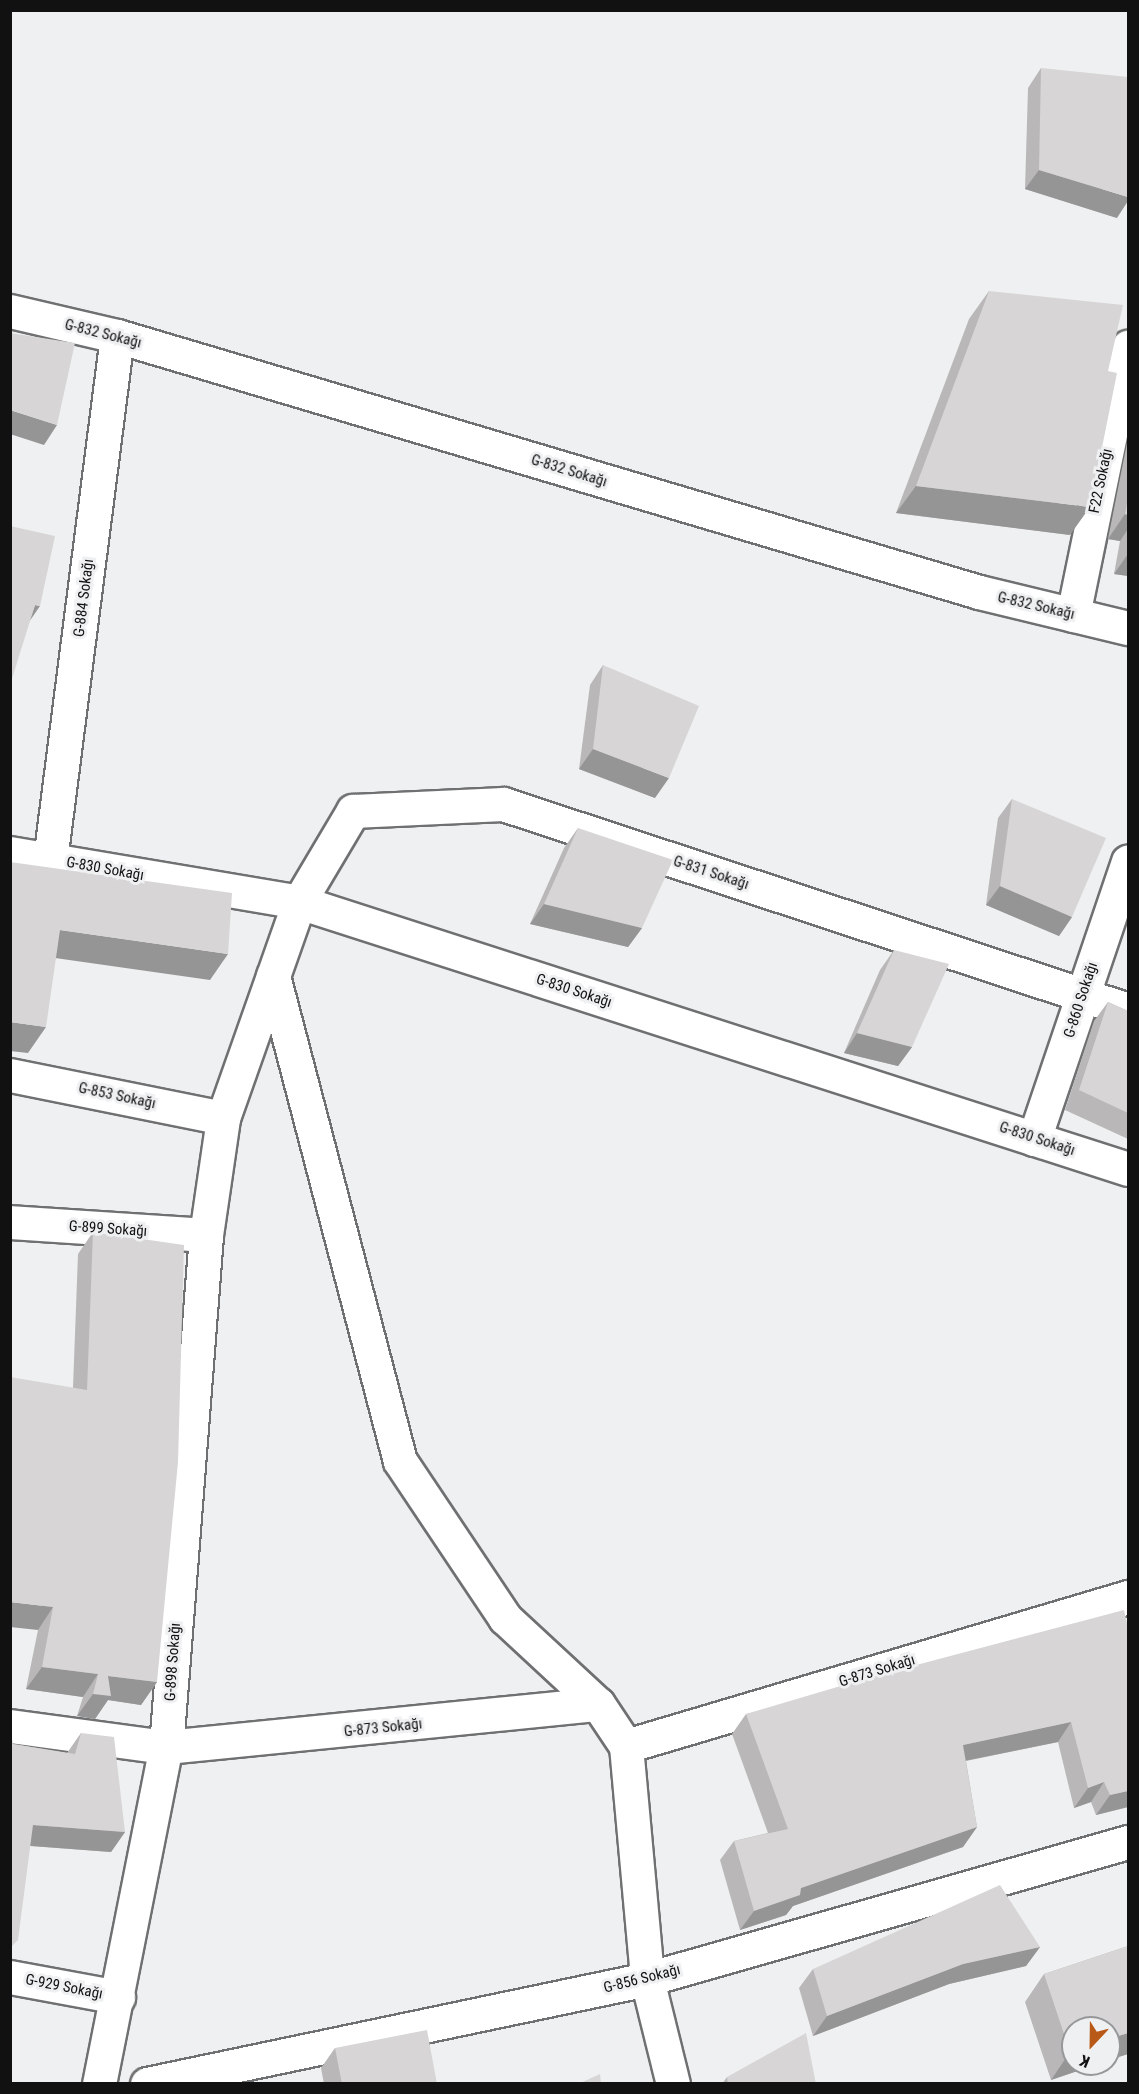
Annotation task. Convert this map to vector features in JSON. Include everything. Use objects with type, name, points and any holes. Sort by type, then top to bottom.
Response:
[{"type":"street","name":"G-832 Sokağı","points":[[10,311],[117,336],[967,589],[1128,628]]},
{"type":"street","name":"G-884 Sokağı","points":[[50,860],[117,336]]},
{"type":"street","name":"F22 Sokağı","points":[[1073,615],[1128,347]]},
{"type":"street","name":"G-831 Sokağı","points":[[299,902],[353,811],[503,804],[1128,1010]]},
{"type":"street","name":"G-830 Sokağı","points":[[10,853],[299,902],[1128,1169]]},
{"type":"street","name":"G-860 Sokağı","points":[[1034,1139],[1128,862]]},
{"type":"street","name":"G-898 Sokağı","points":[[99,2084],[166,1747],[206,1235],[223,1118],[299,902]]},
{"type":"street","points":[[273,976],[399,1461],[505,1618],[598,1704],[626,1746],[647,1979],[673,2084]]},
{"type":"street","name":"G-853 Sokağı","points":[[10,1075],[223,1118]]},
{"type":"street","name":"G-899 Sokağı","points":[[10,1222],[206,1235]]},
{"type":"street","name":"G-873 Sokağı","points":[[626,1746],[1128,1597]]},
{"type":"street","name":"G-873 Sokağı","points":[[10,1726],[166,1747],[598,1704]]},
{"type":"street","name":"G-856 Sokağı","points":[[147,2084],[647,1979],[1128,1842]]},
{"type":"street","name":"G-929 Sokağı","points":[[10,1977],[118,1997]]},
{"type":"building","points":[[1041,68],[1128,77],[1128,197],[1039,170]]},
{"type":"building","points":[[989,291],[1123,305],[1108,371],[1117,373],[1090,507],[916,486]]},
{"type":"building","points":[[10,333],[75,343],[57,425],[10,410]]},
{"type":"building","points":[[1128,498],[1128,515],[1125,514]]},
{"type":"building","points":[[10,526],[55,536],[40,606],[35,605],[10,685]]},
{"type":"building","points":[[603,665],[699,706],[669,778],[593,749]]},
{"type":"building","points":[[1012,799],[1106,838],[1072,917],[1000,886]]},
{"type":"building","points":[[578,828],[673,860],[642,928],[544,904]]},
{"type":"building","points":[[10,862],[232,893],[228,954],[60,930],[46,1027],[10,1022]]},
{"type":"building","points":[[894,950],[949,964],[912,1047],[857,1033]]},
{"type":"building","points":[[1108,1002],[1128,1011],[1128,1113],[1079,1090]]},
{"type":"building","points":[[93,1232],[184,1245],[178,1462],[157,1682],[108,1676],[111,1696],[93,1694],[98,1674],[42,1667],[53,1607],[10,1602],[10,1377],[87,1390]]},
{"type":"building","points":[[1124,1610],[1128,1628],[1128,1791],[1110,1795],[1104,1782],[1088,1788],[1071,1722],[963,1745],[977,1827],[801,1888],[800,1895],[754,1911],[734,1841],[788,1829],[746,1714],[871,1677]]},
{"type":"building","points":[[81,1733],[114,1737],[125,1832],[33,1825],[18,1940],[10,1948],[10,1737],[13,1744],[75,1754]]},
{"type":"building","points":[[1000,1885],[1040,1947],[963,1964],[827,2016],[813,1969]]},
{"type":"building","points":[[1128,1946],[1128,2033],[1121,2035],[1121,2016],[1061,2016],[1061,2025],[1044,1974]]},
{"type":"building","points":[[427,2030],[437,2084],[342,2084],[335,2048]]},
{"type":"building","points":[[806,2033],[816,2084],[728,2084],[727,2077]]},
{"type":"building","points":[[600,2074],[601,2084],[578,2084]]}]
